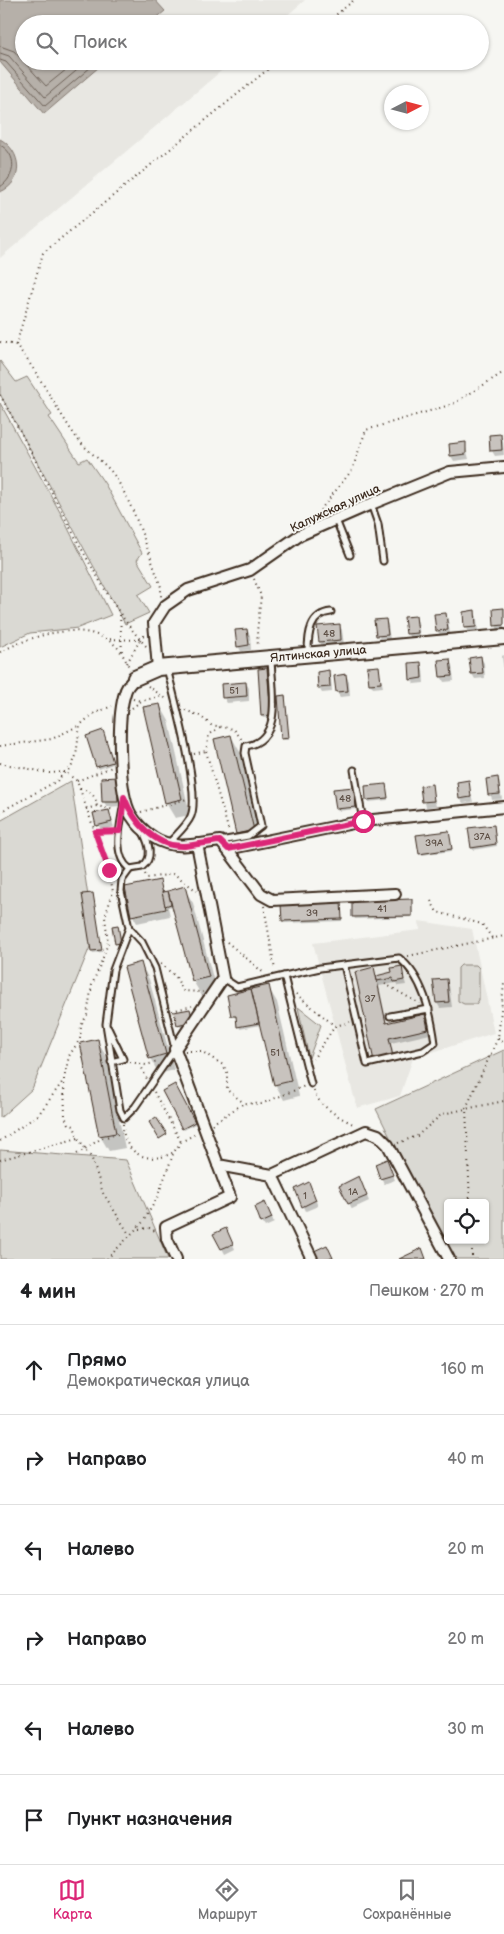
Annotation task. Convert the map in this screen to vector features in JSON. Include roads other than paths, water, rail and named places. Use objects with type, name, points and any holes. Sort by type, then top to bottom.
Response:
[{"type":"street","name":"Калужская улица","points":[[161,664],[154,623],[165,606],[188,590],[250,570],[305,533],[450,472],[504,467]]},
{"type":"street","name":"Ялтинская улица","points":[[135,678],[161,664],[265,659],[504,637]]},
{"type":"street","points":[[135,678],[126,690],[121,714],[124,797],[127,813],[153,837],[168,844],[183,846],[226,843],[363,821],[504,807]]},
{"type":"street","points":[[226,843],[266,898],[272,900],[395,894]]},
{"type":"street","points":[[176,1259],[167,1239],[166,1228],[230,1197],[175,1049],[223,978],[197,844]]},
{"type":"street","points":[[218,1165],[272,1176],[366,1131],[378,1135],[388,1145],[449,1259]]},
{"type":"street","points":[[272,1176],[312,1259]]},
{"type":"lane","points":[[371,504],[378,524],[383,561]]},
{"type":"lane","points":[[336,519],[350,555]]},
{"type":"lane","points":[[308,655],[310,626],[317,616],[331,612]]},
{"type":"lane","points":[[226,843],[248,836],[261,826],[246,746],[253,745],[268,735],[273,720],[265,659]]},
{"type":"lane","points":[[161,664],[176,706],[194,797],[190,817],[168,844]]},
{"type":"lane","points":[[354,770],[363,821]]},
{"type":"lane","points":[[127,813],[120,831],[121,860],[130,868],[142,867],[149,858],[150,850],[140,825]]},
{"type":"lane","points":[[129,928],[114,970],[106,1024],[111,1062],[123,1117],[127,1117],[175,1049],[155,968],[142,942],[129,928],[121,891],[122,880],[130,868]]},
{"type":"lane","points":[[223,978],[237,987],[320,968],[398,958],[410,966],[428,1009],[435,1043],[423,1050],[367,1064],[344,966]]},
{"type":"lane","points":[[284,976],[311,1084]]},
{"type":"lane","points":[[390,1016],[428,1009]]},
{"type":"lane","points":[[106,1024],[123,1059],[111,1062]]},
{"type":"water","points":[[0,0],[155,0],[165,11],[160,15],[15,15],[15,70],[95,70],[44,114],[0,62]]},
{"type":"water","points":[[0,139],[13,151],[18,166],[14,181],[0,192]]}]
